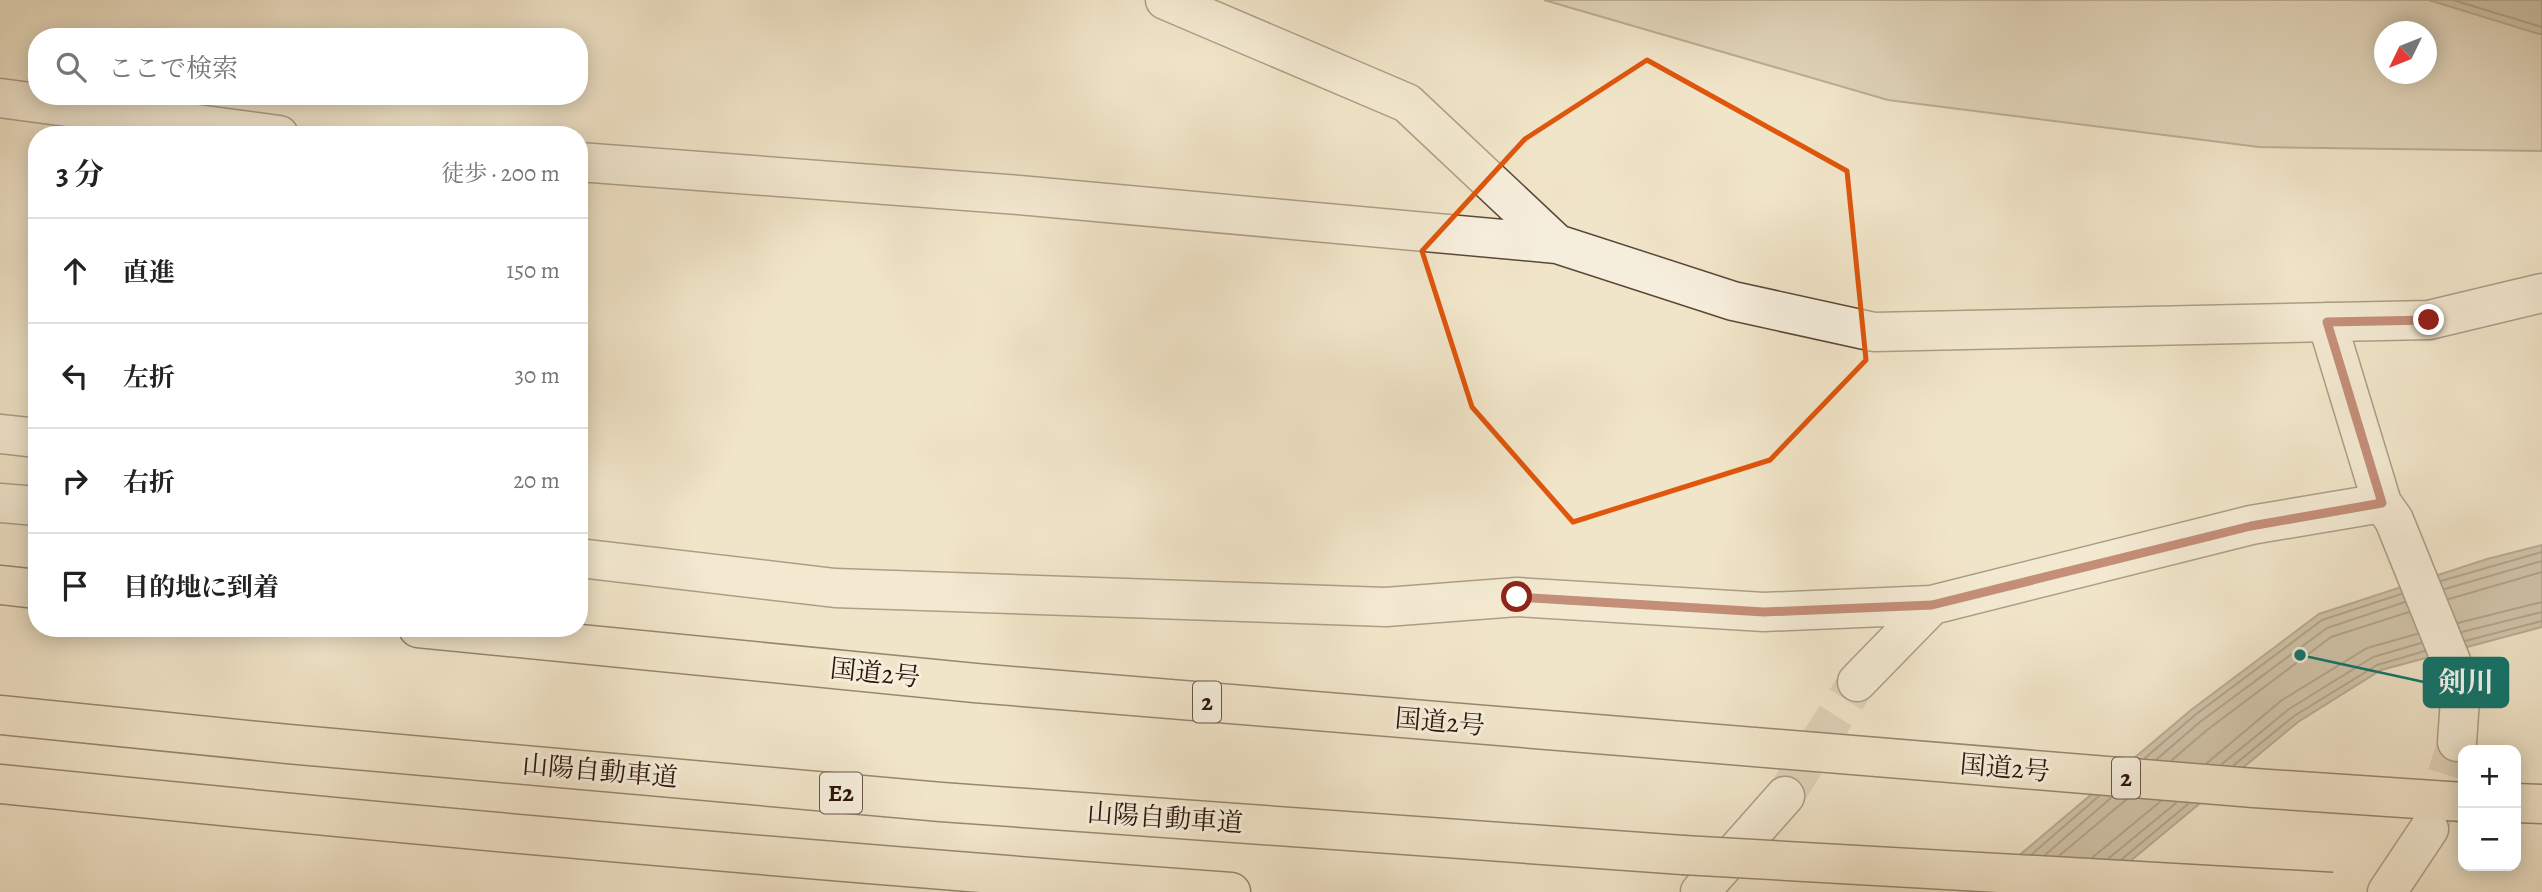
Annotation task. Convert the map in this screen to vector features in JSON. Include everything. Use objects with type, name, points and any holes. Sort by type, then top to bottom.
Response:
[{"type":"highway","points":[[0,585],[28,588]]},
{"type":"highway","name":"国道2号","points":[[509,637],[975,683],[1997,768],[2458,802]]},
{"type":"highway","name":"山陽自動車道","points":[[0,715],[288,744],[941,802],[1683,855],[2332,892]]},
{"type":"highway","points":[[0,784],[256,811],[676,848],[1231,892]]},
{"type":"highway","points":[[2521,803],[2542,804]]},
{"type":"street","points":[[1165,0],[1407,103],[1557,244]]},
{"type":"street","points":[[0,98],[28,102]]},
{"type":"street","points":[[53,105],[211,126]]},
{"type":"street","points":[[588,163],[1020,195],[1557,244],[1732,301],[1874,332],[2429,320],[2542,293]]},
{"type":"street","points":[[2327,322],[2388,511],[2451,661],[2460,699],[2457,742]]},
{"type":"street","points":[[0,435],[28,437]]},
{"type":"street","points":[[0,503],[28,505]]},
{"type":"street","points":[[588,559],[835,588],[1386,607],[1517,597],[1764,612],[1932,605],[2251,526],[2388,511]]},
{"type":"street","points":[[1857,682],[1932,605]]},
{"type":"street","points":[[1700,892],[1785,796]]},
{"type":"street","points":[[2387,892],[2429,829]]},
{"type":"highlighted area","points":[[1647,60],[1847,171],[1866,360],[1770,460],[1573,522],[1472,407],[1422,251],[1525,139]]},
{"type":"shaded area","points":[[1544,0],[2429,0],[2542,34],[2542,151],[2259,147],[1888,100]]},
{"type":"water","points":[[2429,0],[2542,0],[2542,34],[2539,34]]},
{"type":"water","points":[[2542,545],[2542,627],[2381,670],[2298,722],[2093,892],[1976,892],[2191,710],[2319,614],[2487,559]]},
{"type":"tunnel","points":[[1785,796],[1857,682]]},
{"type":"tunnel","points":[[2429,829],[2457,742]]},
{"type":"place","name":"剣川","points":[[2300,655]]},
{"type":"route","points":[[1517,597],[1764,612],[1932,605],[2251,526],[2382,503],[2327,322],[2429,320]]}]
